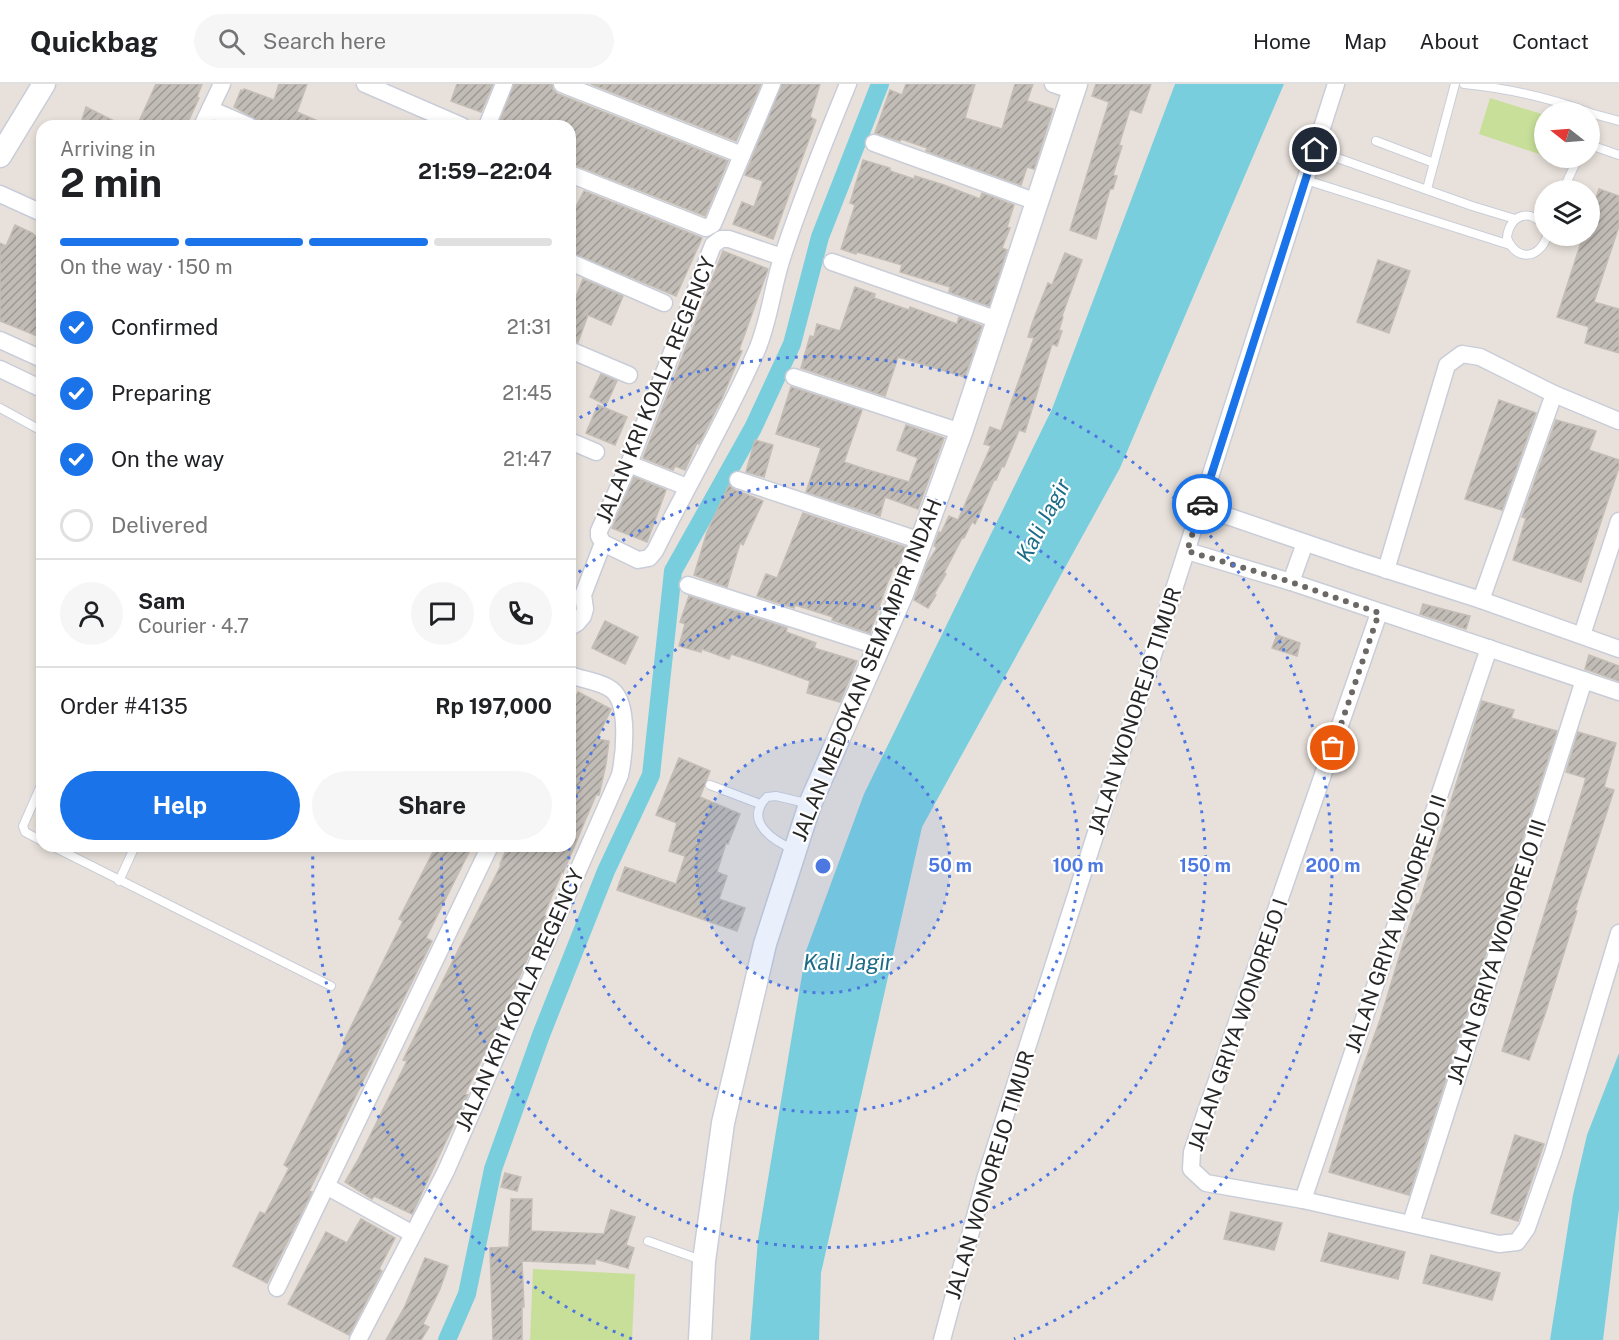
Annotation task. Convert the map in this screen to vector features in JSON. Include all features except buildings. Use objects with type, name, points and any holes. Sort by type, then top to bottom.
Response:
[{"type":"street","points":[[0,156],[44,84]]},
{"type":"street","points":[[205,120],[222,84]]},
{"type":"street","points":[[365,84],[448,120]]},
{"type":"street","points":[[489,120],[504,84]]},
{"type":"street","points":[[562,84],[742,155]]},
{"type":"street","points":[[601,540],[638,560],[649,558],[703,460],[756,351],[766,324],[782,257],[848,84]]},
{"type":"street","name":"JALAN WONOREJO TIMUR","points":[[945,1339],[985,1179],[1336,84]]},
{"type":"street","points":[[576,176],[706,228],[713,224],[769,85]]},
{"type":"street","name":"JALAN MEDOKAN SEMAMPIR INDAH","points":[[700,1340],[704,1261],[723,1123],[765,944],[810,804],[880,647],[961,432],[1037,202],[1068,86]]},
{"type":"street","points":[[210,109],[235,120]]},
{"type":"street","points":[[874,143],[1037,202]]},
{"type":"street","points":[[3,201],[36,211]]},
{"type":"street","name":"JALAN KRI KOALA REGENCY","points":[[576,624],[583,616],[585,609],[576,592],[601,540],[713,244],[721,239],[729,239],[782,257]]},
{"type":"street","points":[[832,262],[998,321]]},
{"type":"street","points":[[576,265],[664,303]]},
{"type":"street","points":[[0,340],[36,355]]},
{"type":"street","points":[[576,353],[629,375]]},
{"type":"street","points":[[1386,570],[1448,365],[1462,354],[1479,357],[1554,394],[1619,421]]},
{"type":"street","points":[[0,369],[36,386]]},
{"type":"street","points":[[794,376],[961,432]]},
{"type":"street","points":[[1481,600],[1554,394]]},
{"type":"street","points":[[576,444],[596,452]]},
{"type":"street","points":[[629,464],[687,487]]},
{"type":"street","points":[[738,480],[921,541]]},
{"type":"street","points":[[1201,507],[1481,600],[1619,649]]},
{"type":"street","points":[[1582,635],[1619,521]]},
{"type":"street","points":[[1291,582],[1305,543]]},
{"type":"street","points":[[1187,551],[1291,582],[1619,692]]},
{"type":"street","points":[[688,585],[880,647]]},
{"type":"street","name":"JALAN GRIYA WONOREJO I","points":[[1379,613],[1192,1152],[1191,1170],[1206,1183],[1303,1200],[1499,1244],[1517,1242],[1527,1228],[1557,1141],[1619,933]]},
{"type":"street","name":"JALAN GRIYA WONOREJO II","points":[[1303,1200],[1489,648]]},
{"type":"street","name":"JALAN KRI KOALA REGENCY","points":[[358,1340],[446,1171],[620,775],[624,752],[624,730],[619,700],[610,688],[576,678]]},
{"type":"street","name":"JALAN GRIYA WONOREJO III","points":[[1411,1223],[1584,680]]},
{"type":"street","points":[[278,1288],[487,852]]},
{"type":"street","points":[[326,1186],[413,1234]]},
{"type":"lane","points":[[1427,189],[1455,84]]},
{"type":"lane","points":[[1464,84],[1489,86],[1554,102]]},
{"type":"lane","points":[[1600,117],[1619,121]]},
{"type":"lane","points":[[1376,141],[1434,163]]},
{"type":"lane","points":[[1600,148],[1619,155]]},
{"type":"lane","points":[[1315,150],[1515,219]]},
{"type":"lane","points":[[1306,180],[1510,245]]},
{"type":"lane","points":[[1534,217],[1524,215],[1515,219],[1507,238],[1515,251],[1523,255],[1532,254],[1542,246]]},
{"type":"lane","points":[[0,408],[36,427]]},
{"type":"lane","points":[[710,785],[760,804]]},
{"type":"lane","points":[[795,850],[764,831],[758,816],[760,804],[767,796],[776,796],[810,804]]},
{"type":"lane","points":[[36,797],[23,826],[25,832],[36,838]]},
{"type":"lane","points":[[64,852],[331,986]]},
{"type":"lane","points":[[119,880],[132,852]]},
{"type":"lane","points":[[648,1241],[704,1261]]},
{"type":"green space","points":[[1490,98],[1534,112],[1534,152],[1479,134]]},
{"type":"green space","points":[[533,1269],[635,1274],[632,1340],[530,1340]]},
{"type":"water","name":"Kali Jagir","points":[[1175,84],[1284,84],[1120,468],[922,827],[821,1273],[819,1340],[750,1340],[758,1239],[806,951],[864,794],[1052,409]]},
{"type":"water","points":[[1619,1053],[1619,1209],[1603,1340],[1550,1340],[1573,1195],[1587,1135]]},
{"type":"waterway","points":[[447,1340],[467,1294],[493,1169],[541,1035],[606,871],[651,775],[673,571],[753,428],[792,344],[820,237],[880,84]]},
{"type":"way so far","points":[[1202,504],[1187,551],[1291,582],[1379,613],[1333,748]]},
{"type":"route","points":[[1202,504],[1315,150]]}]
